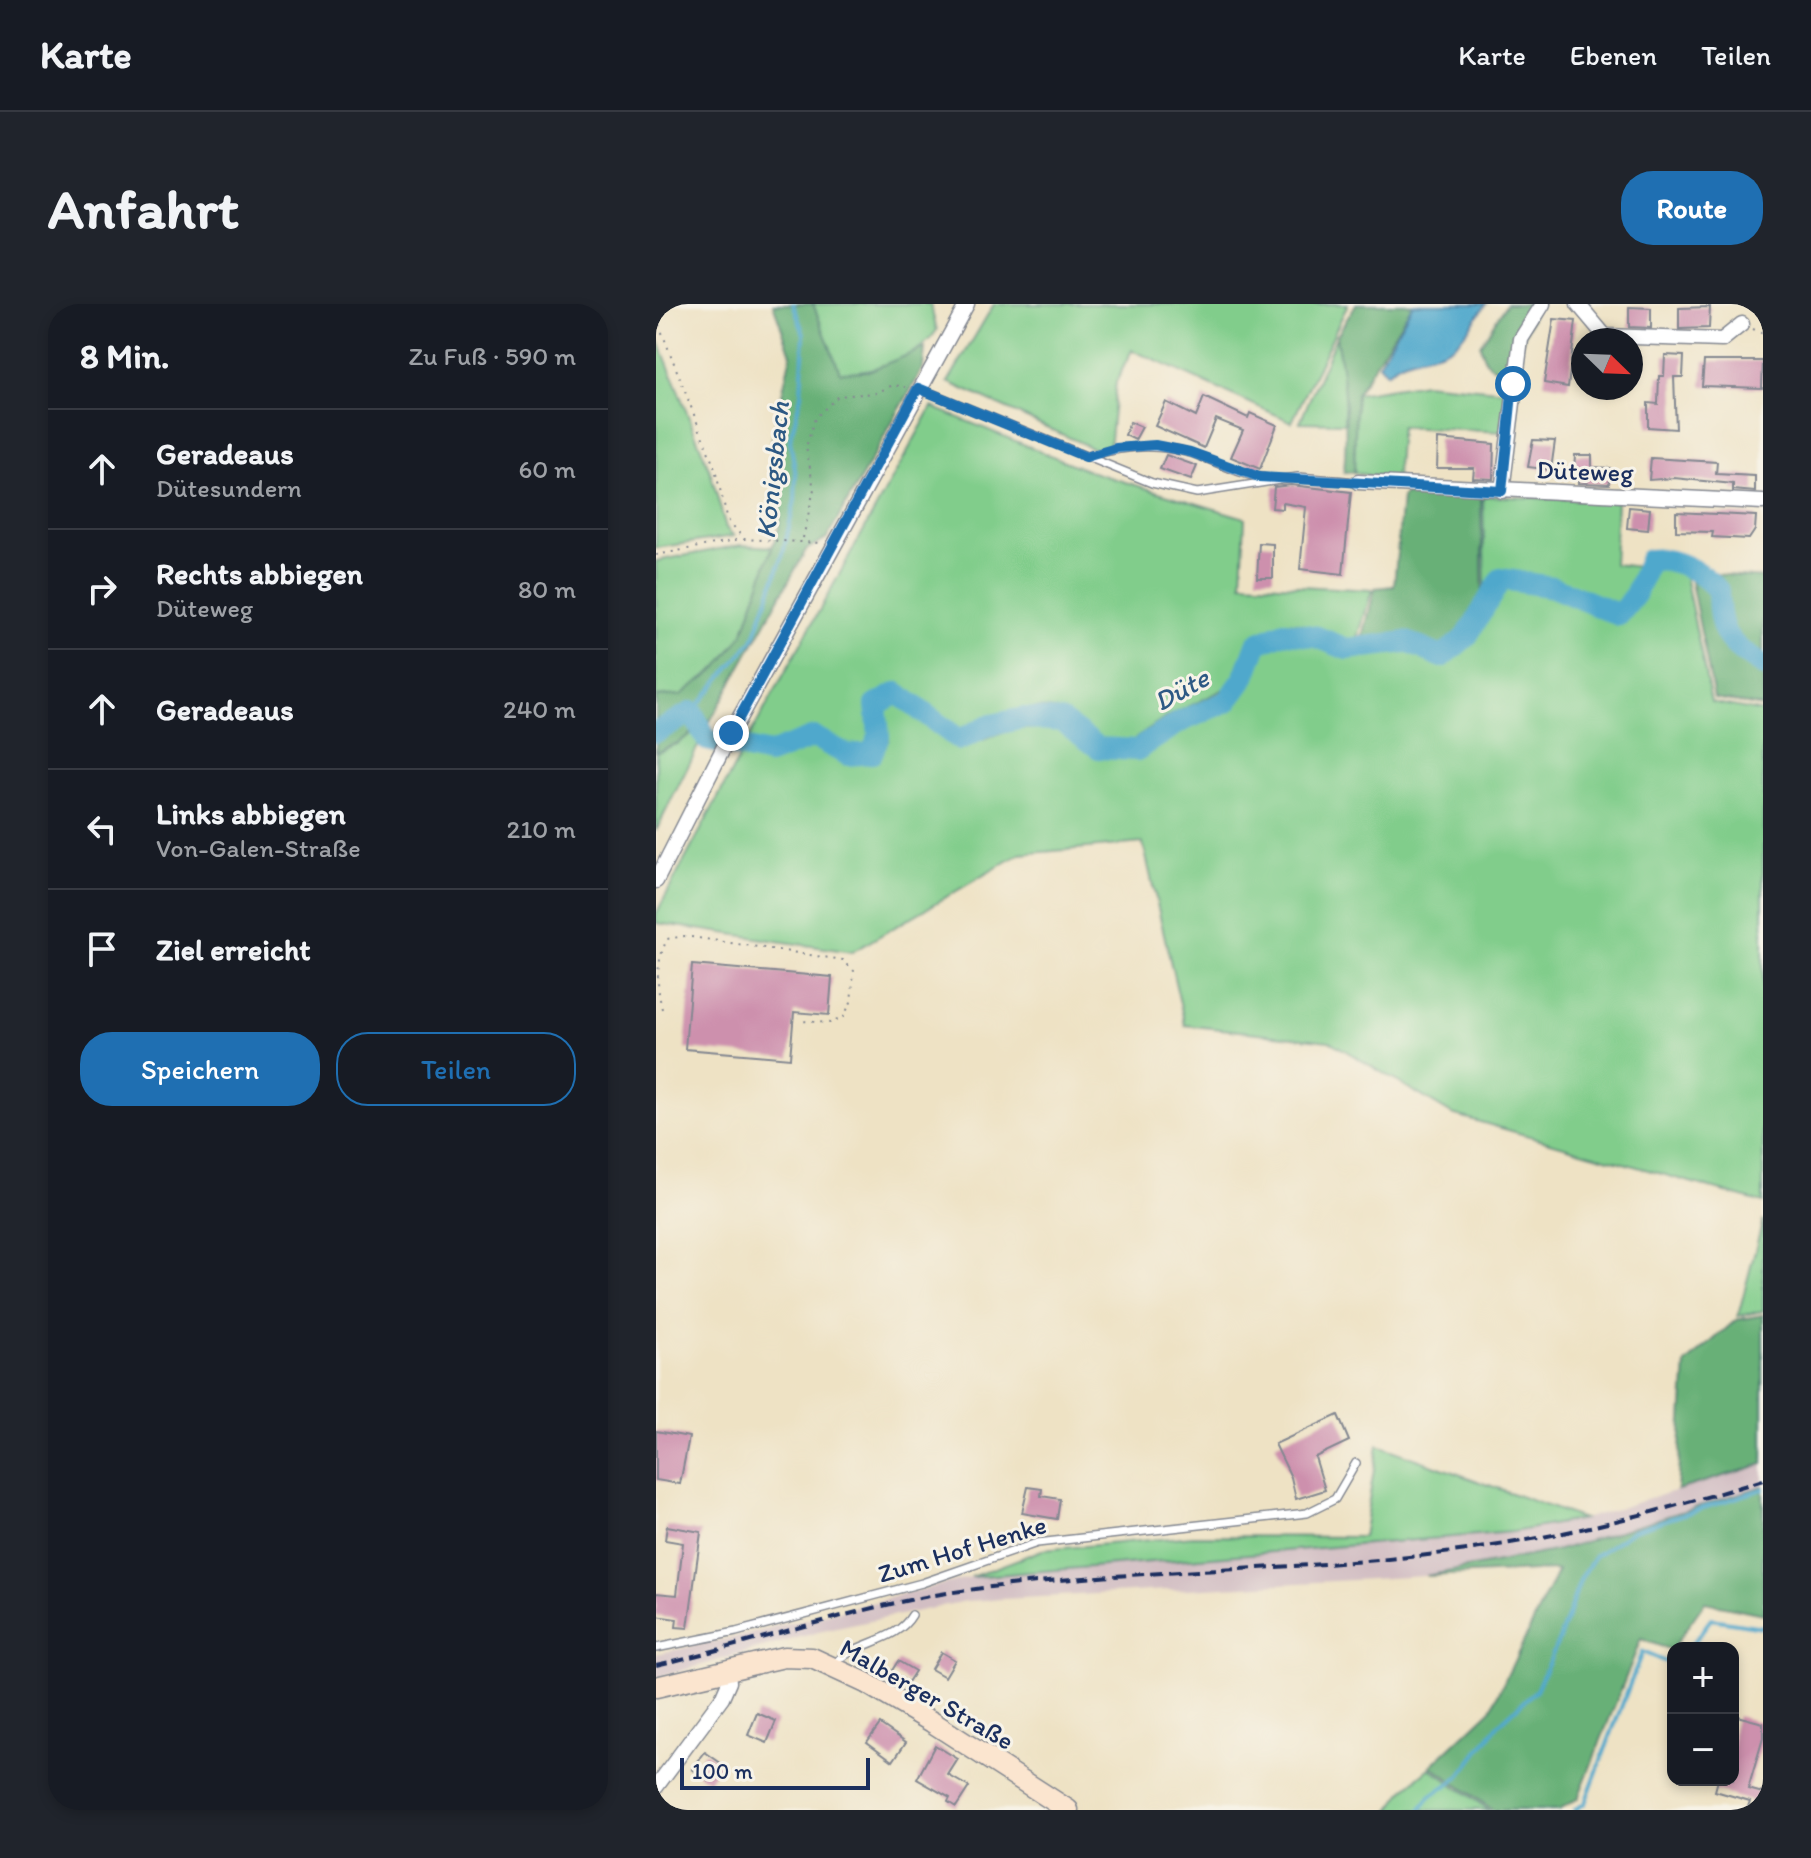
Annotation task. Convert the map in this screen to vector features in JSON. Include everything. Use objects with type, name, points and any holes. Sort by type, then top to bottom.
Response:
[{"type":"street","points":[[656,881],[731,733],[918,388],[967,304]]},
{"type":"street","points":[[1502,491],[1521,339],[1543,304]]},
{"type":"street","points":[[1578,304],[1605,336],[1722,340],[1742,324]]},
{"type":"street","name":"Düteweg","points":[[1358,482],[1763,502]]},
{"type":"street","name":"Malberger Straße","points":[[656,1687],[784,1657],[812,1658],[833,1666],[1068,1810]]},
{"type":"street","points":[[656,1787],[722,1698],[729,1682],[728,1670]]},
{"type":"lane","points":[[918,388],[1152,483],[1197,493],[1298,477],[1358,482]]},
{"type":"lane","points":[[1086,457],[1116,448],[1155,445],[1190,452],[1259,477],[1278,479]]},
{"type":"lane","name":"Zum Hof Henke","points":[[656,1648],[736,1632],[922,1583],[1037,1543],[1307,1513],[1335,1499],[1356,1463]]},
{"type":"lane","points":[[833,1666],[854,1648],[905,1627],[912,1615]]},
{"type":"path","points":[[656,317],[714,466],[728,520],[744,539]]},
{"type":"path","points":[[803,539],[814,489],[806,447],[815,418],[838,396],[876,393],[893,385],[918,388]]},
{"type":"path","points":[[656,555],[744,539],[803,539],[833,546]]},
{"type":"path","points":[[662,1009],[656,981],[659,957],[667,939],[685,936],[843,960],[854,971],[851,1002],[843,1018],[830,1023],[802,1021]]},
{"type":"shaded area","points":[[1763,1464],[1763,1486],[1559,1550],[1426,1576],[966,1601],[818,1632],[656,1678],[656,1654],[746,1635],[971,1577],[1513,1532],[1583,1519]]},
{"type":"green space","points":[[773,304],[813,304],[840,372],[868,371],[925,348],[923,368],[827,538],[806,550],[712,718],[678,743],[656,752],[656,697],[681,695],[717,668],[743,634],[779,527],[782,489],[771,444],[791,354]]},
{"type":"green space","points":[[813,304],[930,304],[937,330],[918,349],[894,362],[868,370],[840,373]]},
{"type":"green space","points":[[994,304],[1348,304],[1292,422],[1132,350],[1116,382],[1109,448],[1094,449],[948,382]]},
{"type":"green space","points":[[1356,304],[1413,304],[1356,394],[1354,473],[1344,472],[1345,404],[1336,337]]},
{"type":"green space","points":[[1506,304],[1537,304],[1511,370],[1489,365],[1480,345]]},
{"type":"green space","points":[[656,334],[710,471],[726,528],[734,536],[656,548]]},
{"type":"green space","points":[[1336,337],[1345,386],[1344,423],[1300,422]]},
{"type":"green space","points":[[1424,383],[1508,391],[1504,432],[1400,427],[1396,480],[1354,473],[1356,394]]},
{"type":"green space","points":[[932,407],[1089,471],[1245,518],[1242,583],[1372,590],[1357,641],[1339,640],[1294,623],[1271,628],[1249,638],[1231,686],[1167,717],[1129,743],[1100,737],[1068,715],[1042,708],[998,715],[960,731],[901,684],[869,701],[872,737],[869,747],[849,749],[812,731],[767,749],[747,741]]},
{"type":"green space","points":[[1409,491],[1481,496],[1483,606],[1467,636],[1442,657],[1407,642],[1361,646],[1375,588],[1394,586],[1402,498]]},
{"type":"green space","points":[[1483,496],[1617,501],[1614,564],[1639,567],[1629,594],[1616,609],[1555,580],[1497,571],[1485,592]]},
{"type":"green space","points":[[741,545],[773,547],[743,634],[717,668],[681,695],[656,697],[656,561]]},
{"type":"green space","points":[[1653,567],[1684,571],[1711,702],[1763,712],[1763,1203],[1452,1114],[1329,1041],[1185,1025],[1143,843],[1020,854],[852,952],[656,923],[656,914],[740,756],[769,763],[814,744],[847,763],[878,760],[889,739],[885,709],[896,701],[960,748],[1014,729],[1059,728],[1095,755],[1139,758],[1186,728],[1231,710],[1250,684],[1261,652],[1286,639],[1319,644],[1348,657],[1406,647],[1446,662],[1473,640],[1503,585],[1554,593],[1621,623],[1643,598]]},
{"type":"green space","points":[[1689,572],[1763,578],[1763,707],[1714,698]]},
{"type":"green space","points":[[712,718],[656,831],[656,752],[678,743]]},
{"type":"green space","points":[[1763,1220],[1763,1311],[1738,1316]]},
{"type":"green space","points":[[1763,1315],[1763,1464],[1677,1490],[1686,1364],[1736,1320]]},
{"type":"green space","points":[[1378,1445],[1583,1519],[1513,1532],[971,1577],[1042,1550],[1193,1536],[1363,1537]]},
{"type":"green space","points":[[1763,1486],[1763,1614],[1705,1602],[1677,1642],[1667,1642],[1667,1649],[1641,1639],[1578,1798],[1559,1810],[1493,1810],[1431,1766],[1491,1709],[1558,1570],[1426,1576],[1559,1550]]},
{"type":"green space","points":[[1430,1768],[1489,1810],[1390,1810],[1406,1788]]},
{"type":"water","points":[[1413,304],[1486,304],[1455,344],[1404,362],[1387,373],[1379,364]]},
{"type":"building","points":[[1629,307],[1651,308],[1651,328],[1629,327]]},
{"type":"building","points":[[1710,307],[1709,328],[1679,329],[1679,308]]},
{"type":"building","points":[[1554,319],[1576,321],[1575,328],[1571,328],[1568,387],[1544,383]]},
{"type":"building","points":[[1665,355],[1684,356],[1683,377],[1674,377],[1676,429],[1648,427],[1648,403],[1658,404],[1659,376],[1664,376]]},
{"type":"building","points":[[1704,361],[1763,361],[1762,388],[1702,386]]},
{"type":"building","points":[[1204,397],[1248,418],[1250,413],[1277,425],[1260,469],[1231,457],[1243,430],[1216,419],[1204,448],[1155,426],[1166,402],[1196,417]]},
{"type":"building","points":[[1130,422],[1142,427],[1135,440],[1125,435]]},
{"type":"building","points":[[1438,439],[1494,444],[1493,479],[1473,478],[1474,468],[1437,468]]},
{"type":"building","points":[[1533,440],[1555,441],[1551,470],[1528,467]]},
{"type":"building","points":[[1166,455],[1197,466],[1191,480],[1160,469]]},
{"type":"building","points":[[1575,455],[1592,455],[1592,467],[1610,468],[1609,484],[1579,483],[1579,470],[1574,470]]},
{"type":"building","points":[[1651,458],[1717,462],[1716,474],[1755,476],[1755,492],[1733,490],[1733,484],[1674,478],[1649,480]]},
{"type":"building","points":[[1291,485],[1351,492],[1343,574],[1300,569],[1306,507],[1283,503],[1283,509],[1272,508],[1274,487]]},
{"type":"building","points":[[1629,507],[1650,509],[1648,530],[1627,528]]},
{"type":"building","points":[[1676,512],[1756,516],[1755,530],[1749,539],[1712,537],[1713,532],[1676,531]]},
{"type":"building","points":[[1259,543],[1273,544],[1273,578],[1257,578]]},
{"type":"building","points":[[692,965],[832,977],[829,1015],[794,1012],[790,1058],[685,1049]]},
{"type":"building","points":[[1338,1415],[1349,1441],[1315,1457],[1325,1490],[1296,1499],[1291,1477],[1275,1444]]},
{"type":"building","points":[[656,1431],[689,1437],[680,1484],[656,1480]]},
{"type":"building","points":[[1028,1487],[1042,1489],[1041,1496],[1060,1499],[1057,1519],[1022,1513]]},
{"type":"building","points":[[667,1526],[701,1532],[688,1628],[676,1627],[677,1619],[656,1616],[656,1593],[677,1595],[683,1543],[665,1540]]},
{"type":"building","points":[[941,1652],[955,1660],[945,1677],[931,1669]]},
{"type":"building","points":[[898,1661],[915,1671],[908,1682],[891,1672]]},
{"type":"building","points":[[757,1713],[776,1721],[767,1743],[748,1735]]},
{"type":"building","points":[[1739,1717],[1763,1723],[1763,1738],[1748,1789],[1763,1793],[1763,1810],[1747,1810],[1750,1801],[1715,1791],[1716,1786],[1739,1786]]},
{"type":"building","points":[[880,1724],[906,1742],[893,1761],[867,1742]]},
{"type":"building","points":[[935,1745],[958,1759],[948,1775],[969,1787],[956,1807],[948,1802],[950,1798],[917,1779]]},
{"type":"building","points":[[705,1752],[722,1764],[709,1781],[692,1769]]},
{"type":"waterway","name":"Königsbach","points":[[692,712],[753,640],[782,558],[795,500],[796,476],[790,440],[801,395],[804,334],[793,304]]},
{"type":"waterway","name":"Düte","points":[[656,732],[692,712],[707,740],[769,754],[814,737],[848,755],[872,753],[879,736],[876,705],[897,693],[960,740],[987,726],[1024,718],[1062,721],[1099,748],[1137,750],[1180,722],[1228,701],[1245,677],[1257,644],[1284,632],[1317,637],[1347,649],[1407,642],[1442,657],[1467,636],[1501,579],[1553,587],[1619,615],[1635,595],[1649,560],[1678,563],[1696,571],[1711,583],[1718,590],[1720,617],[1727,636],[1740,650],[1763,666]]},
{"type":"waterway","points":[[1420,1810],[1430,1797],[1460,1776],[1499,1724],[1536,1690],[1560,1637],[1581,1578],[1595,1556],[1634,1530],[1763,1489]]},
{"type":"waterway","points":[[1694,1642],[1711,1619],[1763,1627]]},
{"type":"waterway","points":[[1575,1810],[1585,1803],[1642,1652],[1667,1662]]},
{"type":"railway","points":[[656,1665],[928,1596],[1023,1583],[1354,1562],[1454,1552],[1588,1528],[1763,1480]]},
{"type":"route","points":[[731,733],[918,388],[1086,457],[1116,448],[1155,445],[1190,452],[1259,477],[1502,491],[1513,384]]}]
